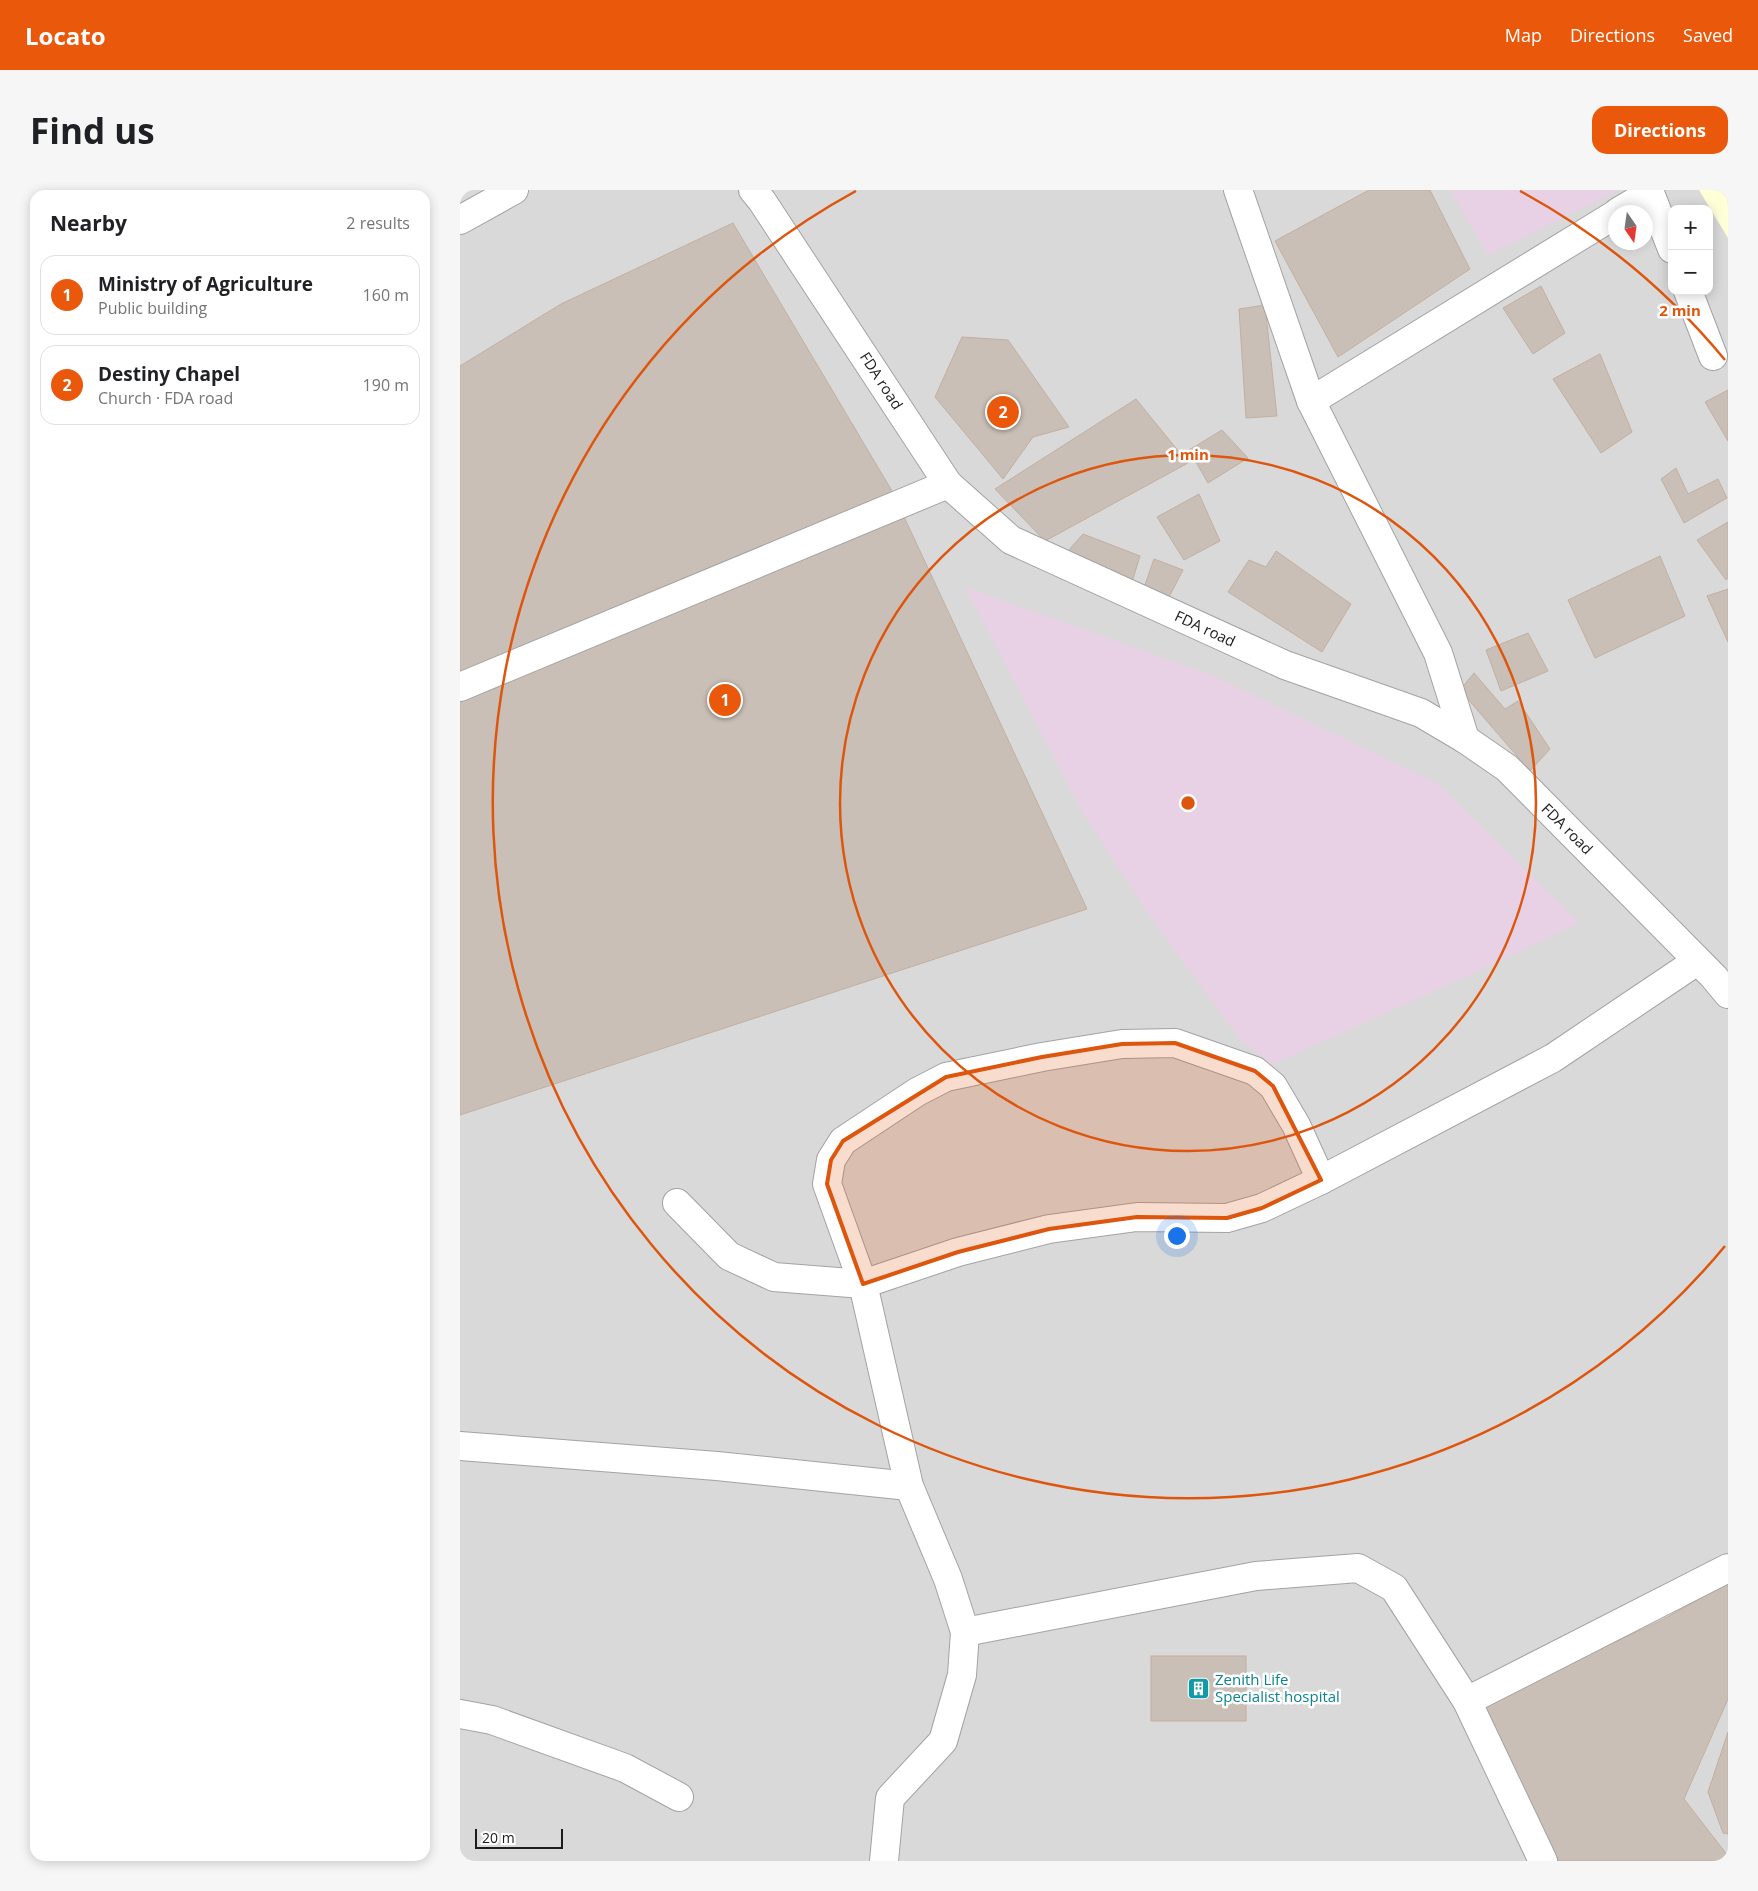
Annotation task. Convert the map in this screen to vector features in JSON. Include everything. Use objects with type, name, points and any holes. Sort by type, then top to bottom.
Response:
[{"type":"street","points":[[460,220],[514,190]]},
{"type":"street","name":"FDA road","points":[[752,190],[762,201],[948,484],[1012,540],[1285,665],[1421,713],[1465,739],[1507,768],[1728,994]]},
{"type":"street","points":[[1238,190],[1311,401],[1438,653],[1465,739]]},
{"type":"street","points":[[1630,205],[1650,193],[1668,239]]},
{"type":"street","points":[[1311,401],[1608,219]]},
{"type":"street","points":[[1690,295],[1713,356]]},
{"type":"street","points":[[460,687],[948,484]]},
{"type":"street","points":[[677,1203],[729,1256],[774,1277],[863,1284],[958,1252],[1048,1229],[1137,1216],[1227,1218],[1262,1208],[1321,1180],[1553,1058],[1697,961]]},
{"type":"street","points":[[884,1861],[890,1798],[943,1742],[962,1675],[965,1632],[948,1579],[909,1486],[863,1284],[826,1184],[830,1160],[843,1141],[917,1092],[946,1076],[1042,1057],[1122,1044],[1175,1043],[1255,1071],[1273,1086],[1296,1125],[1321,1180]]},
{"type":"street","points":[[460,1446],[717,1466],[909,1486]]},
{"type":"street","points":[[965,1632],[1256,1576],[1358,1568],[1394,1588],[1467,1701],[1543,1861]]},
{"type":"street","points":[[1467,1701],[1728,1568]]},
{"type":"street","points":[[460,1714],[492,1720],[624,1768],[679,1797]]},
{"type":"highlighted area","points":[[1175,1043],[1255,1071],[1273,1086],[1321,1180],[1262,1208],[1227,1218],[1137,1217],[1049,1229],[958,1252],[863,1284],[827,1184],[831,1160],[843,1141],[946,1077],[1042,1057],[1122,1044]]},
{"type":"shaded area","points":[[460,190],[1728,190],[1728,1861],[460,1861]]},
{"type":"shaded area","points":[[1450,190],[1619,190],[1488,255]]},
{"type":"shaded area","points":[[1699,190],[1728,190],[1728,238],[1713,213],[1713,205],[1708,205]]},
{"type":"shaded area","points":[[965,587],[1209,674],[1437,783],[1579,923],[1273,1064],[1242,1042],[1149,915],[1084,815]]},
{"type":"building","points":[[1369,190],[1430,190],[1470,269],[1338,357],[1275,241]]},
{"type":"building","points":[[733,223],[892,491],[1087,909],[460,1115],[460,366],[561,304]]},
{"type":"building","points":[[1541,286],[1565,333],[1533,354],[1503,308]]},
{"type":"building","points":[[1265,305],[1277,416],[1246,418],[1239,309]]},
{"type":"building","points":[[962,337],[1008,340],[1069,427],[1033,437],[1003,479],[935,397]]},
{"type":"building","points":[[1600,354],[1632,432],[1601,453],[1553,379]]},
{"type":"building","points":[[1728,390],[1728,441],[1705,402]]},
{"type":"building","points":[[1136,399],[1188,463],[1045,541],[995,489]]},
{"type":"building","points":[[1222,430],[1248,458],[1208,483],[1189,450]]},
{"type":"building","points":[[1676,468],[1688,494],[1718,479],[1727,498],[1684,523],[1661,479]]},
{"type":"building","points":[[1199,494],[1220,541],[1184,560],[1157,517]]},
{"type":"building","points":[[1728,522],[1728,578],[1726,580],[1697,540]]},
{"type":"building","points":[[1083,534],[1140,556],[1132,582],[1068,551]]},
{"type":"building","points":[[1276,551],[1351,604],[1322,652],[1228,592],[1249,560],[1266,567]]},
{"type":"building","points":[[1660,556],[1685,616],[1595,658],[1568,600]]},
{"type":"building","points":[[1154,559],[1183,570],[1168,599],[1145,585]]},
{"type":"building","points":[[1728,589],[1728,642],[1707,596]]},
{"type":"building","points":[[1528,633],[1548,671],[1501,691],[1486,650]]},
{"type":"building","points":[[1474,673],[1505,709],[1518,701],[1550,749],[1530,771],[1460,690]]},
{"type":"building","points":[[1728,1583],[1728,1699],[1684,1799],[1728,1856],[1728,1861],[1559,1861],[1482,1705],[1662,1620]]},
{"type":"building","name":"Zenith Life Specialist hospital","points":[[1151,1656],[1246,1656],[1246,1721],[1151,1721]]},
{"type":"building","points":[[1728,1732],[1728,1834],[1723,1833],[1708,1792]]},
{"type":"place","name":"Destiny Chapel","points":[[1003,412]]},
{"type":"place","name":"Ministry of Agriculture","points":[[725,700]]},
{"type":"place","name":"Zenith Life Specialist hospital","points":[[1199,1689]]}]
